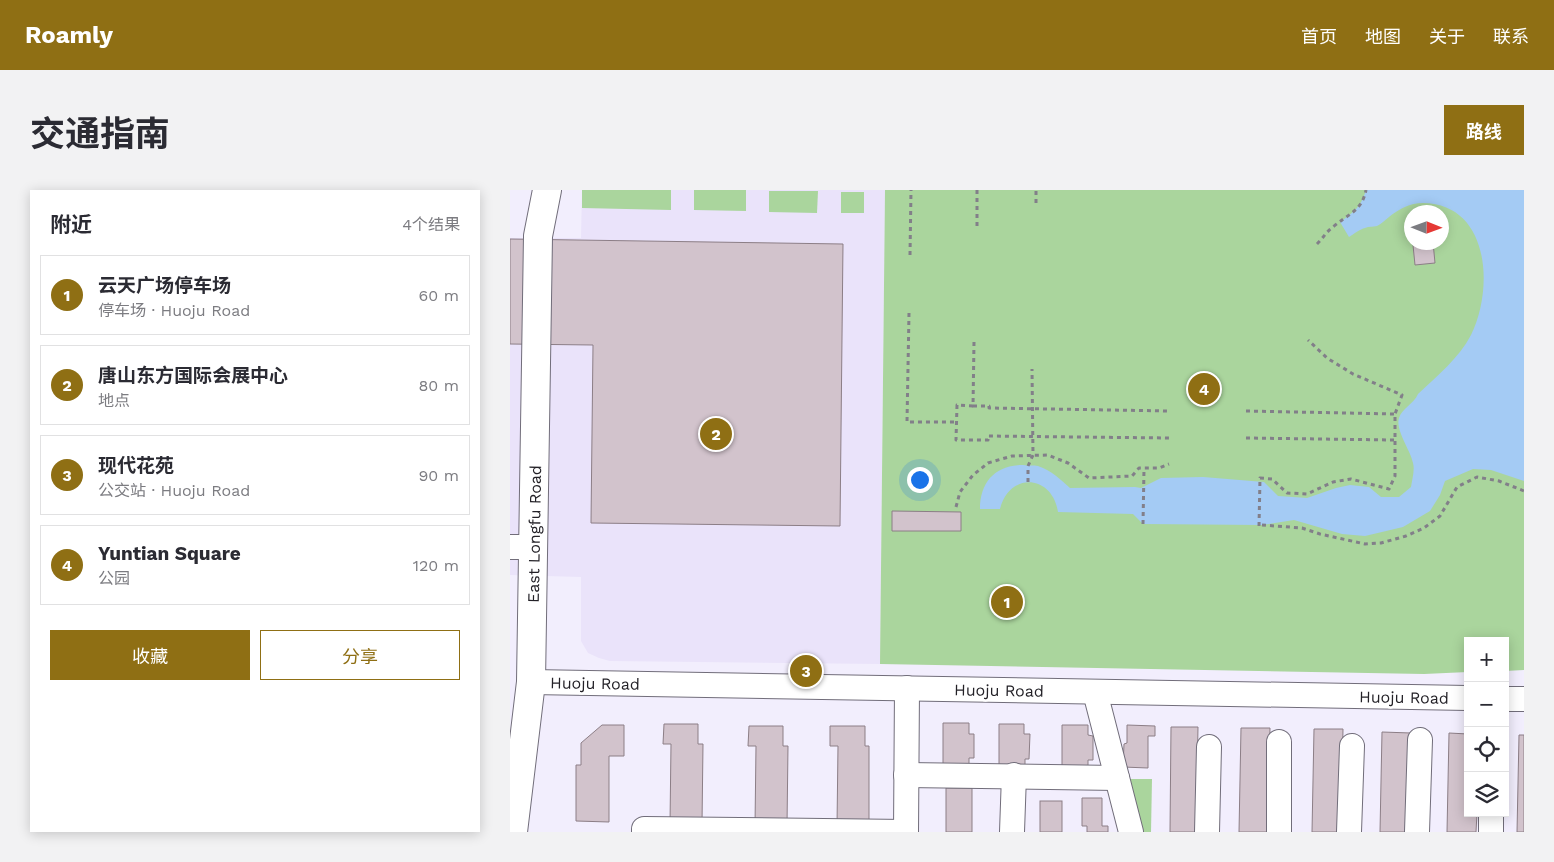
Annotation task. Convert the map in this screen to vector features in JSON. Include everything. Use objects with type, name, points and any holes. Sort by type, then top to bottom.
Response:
[{"type":"main road","name":"East Longfu Road","points":[[529,190],[538,236]]},
{"type":"main road","name":"East Longfu Road","points":[[513,832],[531,682],[522,547],[538,236],[547,190]]},
{"type":"street","name":"Huoju Road","points":[[531,682],[1464,698]]},
{"type":"street","points":[[644,832],[644,829],[906,832],[907,688]]},
{"type":"street","points":[[1094,692],[1131,832]]},
{"type":"street","points":[[1509,699],[1524,699]]},
{"type":"street","points":[[1417,832],[1420,740]]},
{"type":"street","points":[[1279,832],[1280,742]]},
{"type":"street","points":[[1349,832],[1352,746]]},
{"type":"street","points":[[1207,832],[1210,747]]},
{"type":"street","points":[[906,774],[1117,778]]},
{"type":"street","points":[[1012,832],[1014,775]]},
{"type":"street","points":[[1491,817],[1491,832]]},
{"type":"path","points":[[910,255],[911,190]]},
{"type":"path","points":[[977,190],[977,226]]},
{"type":"path","points":[[1036,190],[1036,202]]},
{"type":"path","points":[[1318,244],[1332,227],[1355,211],[1364,200],[1366,190]]},
{"type":"path","points":[[909,313],[907,422],[956,422]]},
{"type":"path","points":[[1308,340],[1327,358],[1347,370],[1402,395],[1395,414],[1394,476],[1389,489],[1352,479],[1333,482],[1307,494],[1286,493],[1272,480],[1260,478],[1261,525],[1302,528],[1358,543],[1380,543],[1406,536],[1424,528],[1440,516],[1457,487],[1477,477],[1499,481],[1524,492]]},
{"type":"path","points":[[973,406],[974,342]]},
{"type":"path","points":[[1028,482],[1028,466],[1033,454],[1032,368]]},
{"type":"path","points":[[1169,438],[988,436],[988,440],[956,440],[956,422],[957,405],[989,406],[989,408],[1170,412]]},
{"type":"path","points":[[1246,411],[1395,414]]},
{"type":"path","points":[[1246,438],[1395,440]]},
{"type":"path","points":[[956,507],[960,492],[973,475],[988,463],[1012,456],[1048,455],[1068,463],[1089,478],[1132,476],[1139,468],[1159,468],[1169,464]]},
{"type":"path","points":[[1143,524],[1144,469]]},
{"type":"shaded area","points":[[582,190],[885,190],[880,664],[610,661],[588,653],[581,641],[581,577],[510,575],[510,238],[581,238]]},
{"type":"green space","points":[[582,190],[671,190],[671,210],[582,208]]},
{"type":"green space","points":[[694,190],[746,190],[746,211],[694,210]]},
{"type":"green space","points":[[885,190],[1524,190],[1524,670],[1509,671],[1509,637],[1464,637],[1464,672],[1424,674],[880,664]]},
{"type":"green space","points":[[769,191],[818,191],[817,213],[769,212]]},
{"type":"green space","points":[[841,192],[864,192],[864,213],[841,213]]},
{"type":"green space","points":[[1128,779],[1152,779],[1151,832],[1132,832]]},
{"type":"water","points":[[1366,190],[1524,190],[1524,481],[1491,470],[1473,469],[1445,481],[1440,495],[1430,511],[1403,527],[1365,536],[1342,534],[1294,520],[1262,525],[1143,524],[1133,514],[1058,512],[1054,499],[1048,490],[1030,482],[1012,489],[1005,497],[1000,509],[980,509],[983,490],[991,476],[1005,468],[1023,465],[1043,468],[1070,488],[1141,488],[1161,478],[1203,477],[1264,482],[1278,496],[1307,498],[1350,485],[1369,487],[1381,497],[1399,497],[1411,487],[1414,466],[1399,428],[1399,418],[1418,394],[1454,359],[1471,335],[1483,295],[1484,273],[1481,252],[1474,233],[1462,218],[1449,210],[1449,205],[1418,203],[1404,205],[1404,208],[1377,226],[1359,230],[1349,237],[1340,222],[1356,209],[1362,201]]},
{"type":"building","points":[[510,239],[843,244],[840,526],[591,523],[593,345],[510,344]]},
{"type":"building","points":[[1414,250],[1434,250],[1435,263],[1415,265]]},
{"type":"building","points":[[892,511],[961,512],[961,531],[892,531]]},
{"type":"building","points":[[943,723],[969,723],[969,734],[974,734],[974,758],[969,758],[969,767],[943,767]]},
{"type":"building","points":[[664,724],[698,724],[698,744],[703,744],[702,824],[670,824],[671,744],[663,744]]},
{"type":"building","points":[[999,724],[1024,724],[1024,734],[1030,734],[1029,759],[1025,759],[1025,768],[999,768]]},
{"type":"building","points":[[602,725],[624,725],[624,756],[609,756],[609,822],[576,821],[576,765],[581,765],[581,743]]},
{"type":"building","points":[[1062,725],[1088,725],[1088,735],[1093,736],[1093,760],[1088,760],[1088,769],[1062,769]]},
{"type":"building","points":[[1127,725],[1155,726],[1155,736],[1148,736],[1148,768],[1123,767],[1124,744],[1127,743]]},
{"type":"building","points":[[749,726],[783,726],[783,746],[788,746],[787,826],[755,826],[756,746],[748,746]]},
{"type":"building","points":[[830,726],[865,726],[865,746],[869,746],[869,826],[837,826],[838,746],[830,746]]},
{"type":"building","points":[[1171,727],[1198,727],[1196,832],[1170,832]]},
{"type":"building","points":[[1241,728],[1270,728],[1268,832],[1239,832]]},
{"type":"building","points":[[1314,729],[1343,729],[1341,832],[1312,832]]},
{"type":"building","points":[[1382,732],[1411,733],[1409,832],[1380,832]]},
{"type":"building","points":[[1449,733],[1464,734],[1464,817],[1477,817],[1476,832],[1447,832]]},
{"type":"building","points":[[1519,735],[1524,735],[1524,832],[1517,832]]},
{"type":"building","points":[[946,788],[972,788],[972,832],[946,832]]},
{"type":"building","points":[[1082,798],[1102,798],[1102,826],[1108,826],[1108,832],[1087,832],[1087,826],[1082,826]]},
{"type":"building","points":[[1040,801],[1062,801],[1062,832],[1040,832]]},
{"type":"place","name":"Yuntian Square","points":[[1204,389]]},
{"type":"place","name":"唐山东方国际会展中心","points":[[716,434]]},
{"type":"place","name":"云天广场停车场","points":[[1007,602]]},
{"type":"place","name":"现代花苑","points":[[806,671]]}]
